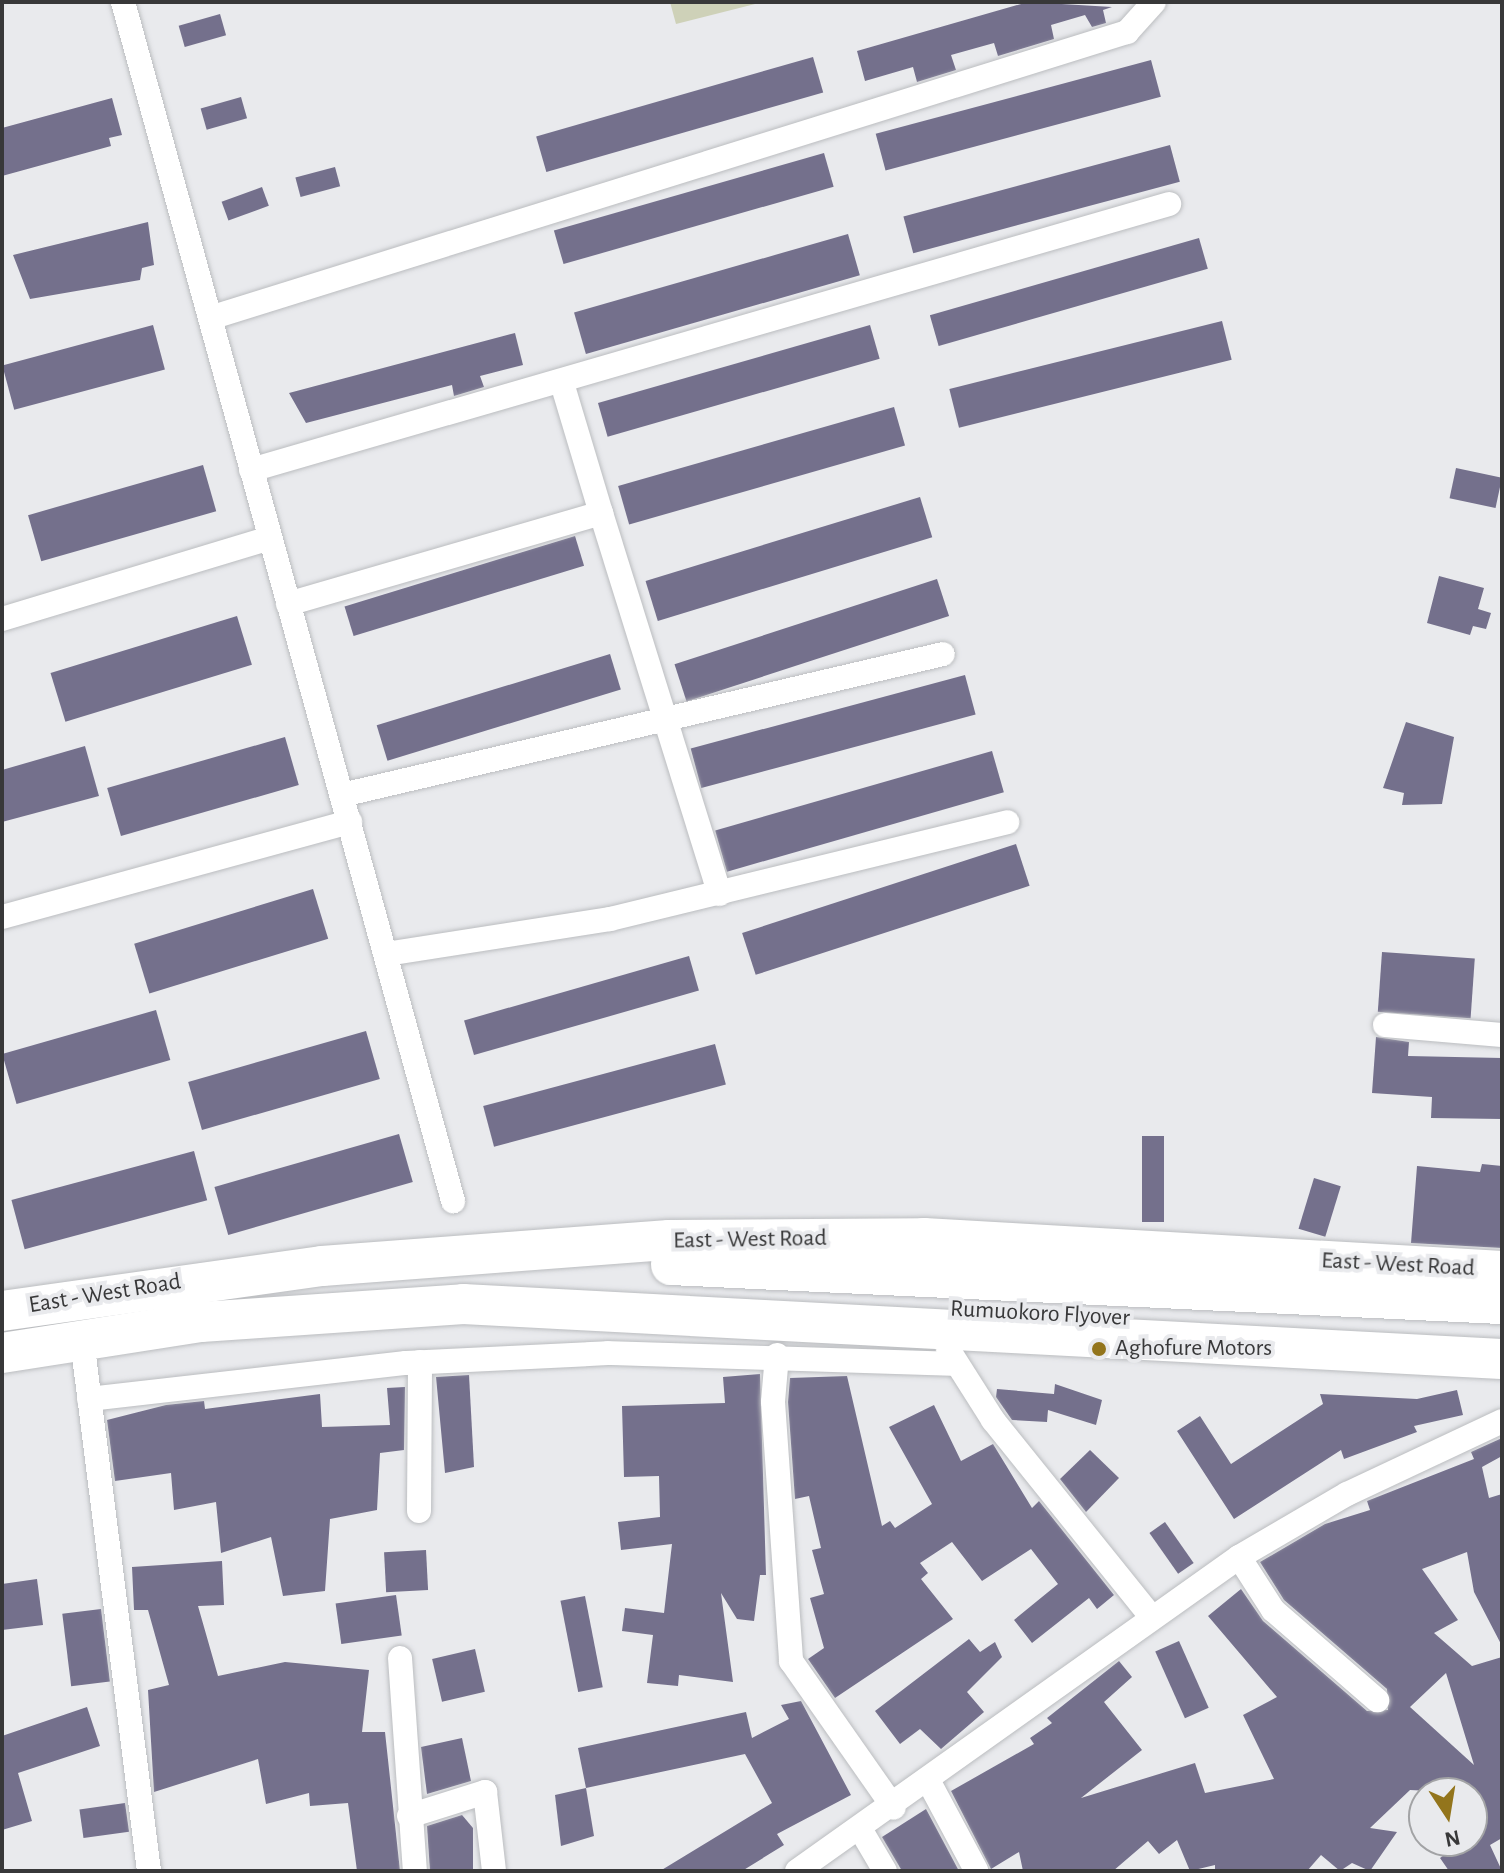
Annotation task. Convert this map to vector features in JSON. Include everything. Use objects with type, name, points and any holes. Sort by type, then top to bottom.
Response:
[{"type":"main road","name":"East - West Road","points":[[2,1311],[199,1279],[669,1240],[924,1238],[1502,1271]]},
{"type":"main road","points":[[471,1255],[820,1288]]},
{"type":"main road","points":[[463,1304],[820,1288]]},
{"type":"main road","name":"Rumuokoro Flyover","points":[[820,1288],[1502,1304]]},
{"type":"main road","name":"Rumuokoro Flyover","points":[[820,1288],[1502,1335]]},
{"type":"main road","name":"East - West Road","points":[[2,1353],[325,1309],[463,1304],[948,1349],[1502,1359]]},
{"type":"street","points":[[123,2],[453,1201]]},
{"type":"street","points":[[210,318],[1127,32],[1154,2]]},
{"type":"street","points":[[251,470],[562,383],[1169,204]]},
{"type":"street","points":[[562,383],[601,513],[669,718],[720,894]]},
{"type":"street","points":[[288,604],[601,513]]},
{"type":"street","points":[[2,619],[270,538]]},
{"type":"street","points":[[342,795],[943,654]]},
{"type":"street","points":[[2,917],[350,822]]},
{"type":"street","points":[[386,954],[720,894],[1007,822]]},
{"type":"street","points":[[1385,1025],[1502,1035]]},
{"type":"street","points":[[82,1340],[149,1871]]},
{"type":"street","points":[[89,1399],[420,1362],[948,1349],[1152,1618]]},
{"type":"street","points":[[777,1355],[773,1402],[791,1661],[894,1808]]},
{"type":"street","points":[[419,1511],[420,1362]]},
{"type":"street","points":[[797,1871],[862,1832],[1239,1557],[1361,1487],[1502,1421]]},
{"type":"street","points":[[1239,1557],[1273,1610],[1377,1700]]},
{"type":"street","points":[[400,1658],[415,1871]]},
{"type":"street","points":[[929,1782],[976,1870]]},
{"type":"street","points":[[409,1816],[485,1792],[494,1871]]},
{"type":"street","points":[[862,1832],[885,1871]]},
{"type":"green space","points":[[670,2],[763,2],[676,24]]},
{"type":"building","points":[[1028,2],[1112,7],[1103,10],[1106,23],[1092,27],[1085,15],[1051,25],[1054,39],[998,56],[994,43],[951,55],[956,70],[917,82],[913,67],[865,81],[857,51]]},
{"type":"building","points":[[220,14],[226,35],[185,47],[179,26]]},
{"type":"building","points":[[813,57],[823,93],[546,172],[536,136]]},
{"type":"building","points":[[1151,60],[1161,97],[886,170],[876,134]]},
{"type":"building","points":[[241,97],[247,118],[207,130],[201,109]]},
{"type":"building","points":[[112,98],[122,135],[109,138],[111,146],[2,176],[2,128]]},
{"type":"building","points":[[1170,145],[1180,182],[913,253],[903,216]]},
{"type":"building","points":[[824,153],[834,187],[564,264],[554,230]]},
{"type":"building","points":[[335,167],[340,186],[301,197],[295,178]]},
{"type":"building","points":[[262,187],[269,206],[228,221],[222,202]]},
{"type":"building","points":[[148,222],[154,265],[142,268],[140,280],[30,299],[13,255]]},
{"type":"building","points":[[848,234],[860,275],[586,354],[574,313]]},
{"type":"building","points":[[1199,238],[1208,269],[939,346],[930,315]]},
{"type":"building","points":[[1222,321],[1232,360],[959,428],[949,389]]},
{"type":"building","points":[[153,325],[165,369],[14,410],[2,365]]},
{"type":"building","points":[[870,325],[880,359],[608,437],[598,403]]},
{"type":"building","points":[[515,333],[523,365],[480,376],[484,387],[454,396],[452,385],[306,423],[289,393]]},
{"type":"building","points":[[894,407],[905,445],[629,525],[618,486]]},
{"type":"building","points":[[203,465],[216,511],[41,561],[28,515]]},
{"type":"building","points":[[1456,468],[1502,478],[1496,508],[1450,498]]},
{"type":"building","points":[[920,497],[932,537],[658,621],[646,581]]},
{"type":"building","points":[[575,536],[584,566],[354,636],[345,606]]},
{"type":"building","points":[[1439,576],[1484,588],[1478,609],[1491,613],[1486,629],[1473,626],[1470,635],[1427,623]]},
{"type":"building","points":[[937,579],[949,616],[687,701],[675,664]]},
{"type":"building","points":[[237,616],[252,665],[65,722],[51,673]]},
{"type":"building","points":[[610,654],[621,689],[387,761],[377,725]]},
{"type":"building","points":[[965,675],[976,715],[701,788],[691,749]]},
{"type":"building","points":[[1406,722],[1454,737],[1442,804],[1402,805],[1404,793],[1383,788]]},
{"type":"building","points":[[285,737],[299,785],[121,836],[107,788]]},
{"type":"building","points":[[85,746],[99,796],[2,822],[2,770]]},
{"type":"building","points":[[992,751],[1004,792],[727,872],[715,830]]},
{"type":"building","points":[[1016,844],[1030,886],[756,975],[742,933]]},
{"type":"building","points":[[313,889],[328,939],[149,993],[134,944]]},
{"type":"building","points":[[1382,952],[1475,958],[1471,1018],[1378,1012]]},
{"type":"building","points":[[689,956],[699,991],[474,1055],[464,1020]]},
{"type":"building","points":[[156,1010],[170,1060],[17,1104],[2,1054]]},
{"type":"building","points":[[366,1031],[380,1079],[202,1130],[188,1082]]},
{"type":"building","points":[[1376,1037],[1409,1042],[1408,1056],[1502,1058],[1502,1119],[1431,1118],[1432,1097],[1372,1093]]},
{"type":"building","points":[[715,1044],[726,1085],[494,1147],[483,1106]]},
{"type":"building","points":[[399,1134],[413,1182],[228,1235],[214,1187]]},
{"type":"building","points":[[1142,1136],[1164,1136],[1164,1222],[1142,1222]]},
{"type":"building","points":[[194,1151],[207,1200],[25,1249],[11,1200]]},
{"type":"building","points":[[1482,1164],[1502,1166],[1502,1248],[1411,1243],[1417,1166],[1480,1172]]},
{"type":"building","points":[[1314,1178],[1341,1186],[1325,1237],[1299,1229]]},
{"type":"building","points":[[760,1374],[766,1575],[760,1575],[754,1621],[737,1619],[721,1593],[733,1682],[679,1675],[678,1686],[647,1683],[653,1635],[622,1631],[625,1608],[664,1613],[672,1544],[621,1550],[618,1522],[660,1517],[659,1476],[624,1477],[622,1406],[725,1403],[723,1377]]},
{"type":"building","points":[[469,1375],[474,1467],[445,1473],[436,1377]]},
{"type":"building","points":[[847,1376],[882,1526],[890,1521],[895,1528],[932,1504],[889,1427],[934,1405],[961,1461],[993,1444],[1032,1508],[1039,1501],[1114,1595],[1097,1609],[1089,1598],[1032,1643],[1014,1620],[1058,1584],[1031,1549],[982,1581],[952,1542],[920,1563],[928,1573],[921,1579],[953,1619],[835,1698],[808,1659],[824,1648],[810,1598],[824,1594],[812,1550],[821,1548],[809,1496],[795,1499],[788,1402],[790,1378]]},
{"type":"building","points":[[1055,1384],[1102,1400],[1096,1425],[1048,1410],[1047,1422],[1012,1420],[996,1397],[997,1389],[1054,1394]]},
{"type":"building","points":[[405,1387],[404,1450],[380,1453],[377,1510],[330,1519],[325,1591],[283,1596],[271,1537],[221,1553],[216,1502],[174,1510],[171,1473],[115,1481],[107,1420],[166,1405],[204,1401],[205,1409],[320,1394],[322,1427],[390,1425],[387,1388]]},
{"type":"building","points":[[1457,1390],[1463,1415],[1414,1426],[1417,1432],[1344,1459],[1341,1450],[1234,1519],[1177,1431],[1200,1416],[1231,1464],[1323,1404],[1320,1394],[1417,1399]]},
{"type":"building","points":[[1502,1438],[1502,1456],[1482,1467],[1489,1498],[1502,1494],[1502,1646],[1474,1592],[1467,1552],[1422,1569],[1458,1620],[1434,1633],[1472,1666],[1502,1657],[1502,1838],[1490,1845],[1502,1871],[1449,1871],[1440,1858],[1488,1857],[1488,1777],[1408,1777],[1408,1792],[1370,1828],[1397,1832],[1370,1871],[1352,1863],[1340,1871],[1321,1855],[1307,1871],[1215,1871],[1215,1865],[1190,1871],[1177,1840],[1159,1854],[1148,1841],[1113,1871],[1023,1871],[1019,1852],[991,1869],[951,1791],[1034,1744],[1030,1738],[1052,1723],[1047,1718],[1119,1661],[1132,1677],[1104,1702],[1142,1750],[1081,1798],[1195,1763],[1205,1793],[1274,1779],[1243,1715],[1277,1697],[1208,1616],[1241,1589],[1263,1621],[1367,1711],[1388,1710],[1387,1689],[1284,1600],[1260,1562],[1325,1524],[1370,1510],[1367,1501],[1474,1459],[1471,1452]],"holes":[[[1446,1673],[1474,1765],[1410,1707]]]},
{"type":"building","points":[[1090,1450],[1119,1478],[1086,1512],[1060,1479]]},
{"type":"building","points":[[1165,1522],[1194,1563],[1178,1574],[1149,1533]]},
{"type":"building","points":[[426,1550],[428,1590],[386,1592],[384,1552]]},
{"type":"building","points":[[222,1561],[224,1605],[198,1606],[218,1676],[285,1662],[369,1670],[362,1732],[385,1732],[400,1871],[357,1871],[348,1803],[310,1806],[309,1793],[266,1804],[258,1759],[154,1792],[148,1690],[169,1685],[148,1610],[134,1610],[132,1567]]},
{"type":"building","points":[[37,1579],[43,1625],[2,1630],[2,1584]]},
{"type":"building","points":[[396,1595],[402,1636],[341,1644],[336,1603]]},
{"type":"building","points":[[585,1596],[603,1687],[578,1692],[560,1601]]},
{"type":"building","points":[[101,1609],[110,1681],[71,1686],[62,1614]]},
{"type":"building","points":[[969,1639],[980,1652],[995,1642],[1002,1657],[967,1692],[984,1712],[941,1749],[920,1729],[900,1744],[875,1711]]},
{"type":"building","points":[[1179,1641],[1209,1708],[1185,1718],[1155,1652]]},
{"type":"building","points":[[475,1649],[485,1692],[442,1702],[432,1659]]},
{"type":"building","points":[[801,1701],[851,1795],[777,1834],[784,1845],[742,1871],[660,1871],[772,1803],[745,1754],[586,1788],[578,1748],[746,1712],[752,1738],[789,1719],[781,1705]]},
{"type":"building","points":[[87,1707],[100,1746],[18,1773],[32,1821],[2,1830],[2,1736]]},
{"type":"building","points":[[462,1738],[471,1781],[427,1794],[421,1747]]},
{"type":"building","points":[[586,1788],[594,1836],[561,1846],[555,1795]]},
{"type":"building","points":[[125,1803],[129,1832],[83,1838],[79,1809]]},
{"type":"building","points":[[926,1809],[959,1871],[902,1871],[882,1837]]},
{"type":"building","points":[[462,1815],[473,1828],[473,1871],[430,1871],[427,1826]]},
{"type":"place","name":"Aghofure Motors","points":[[1099,1349]]}]
